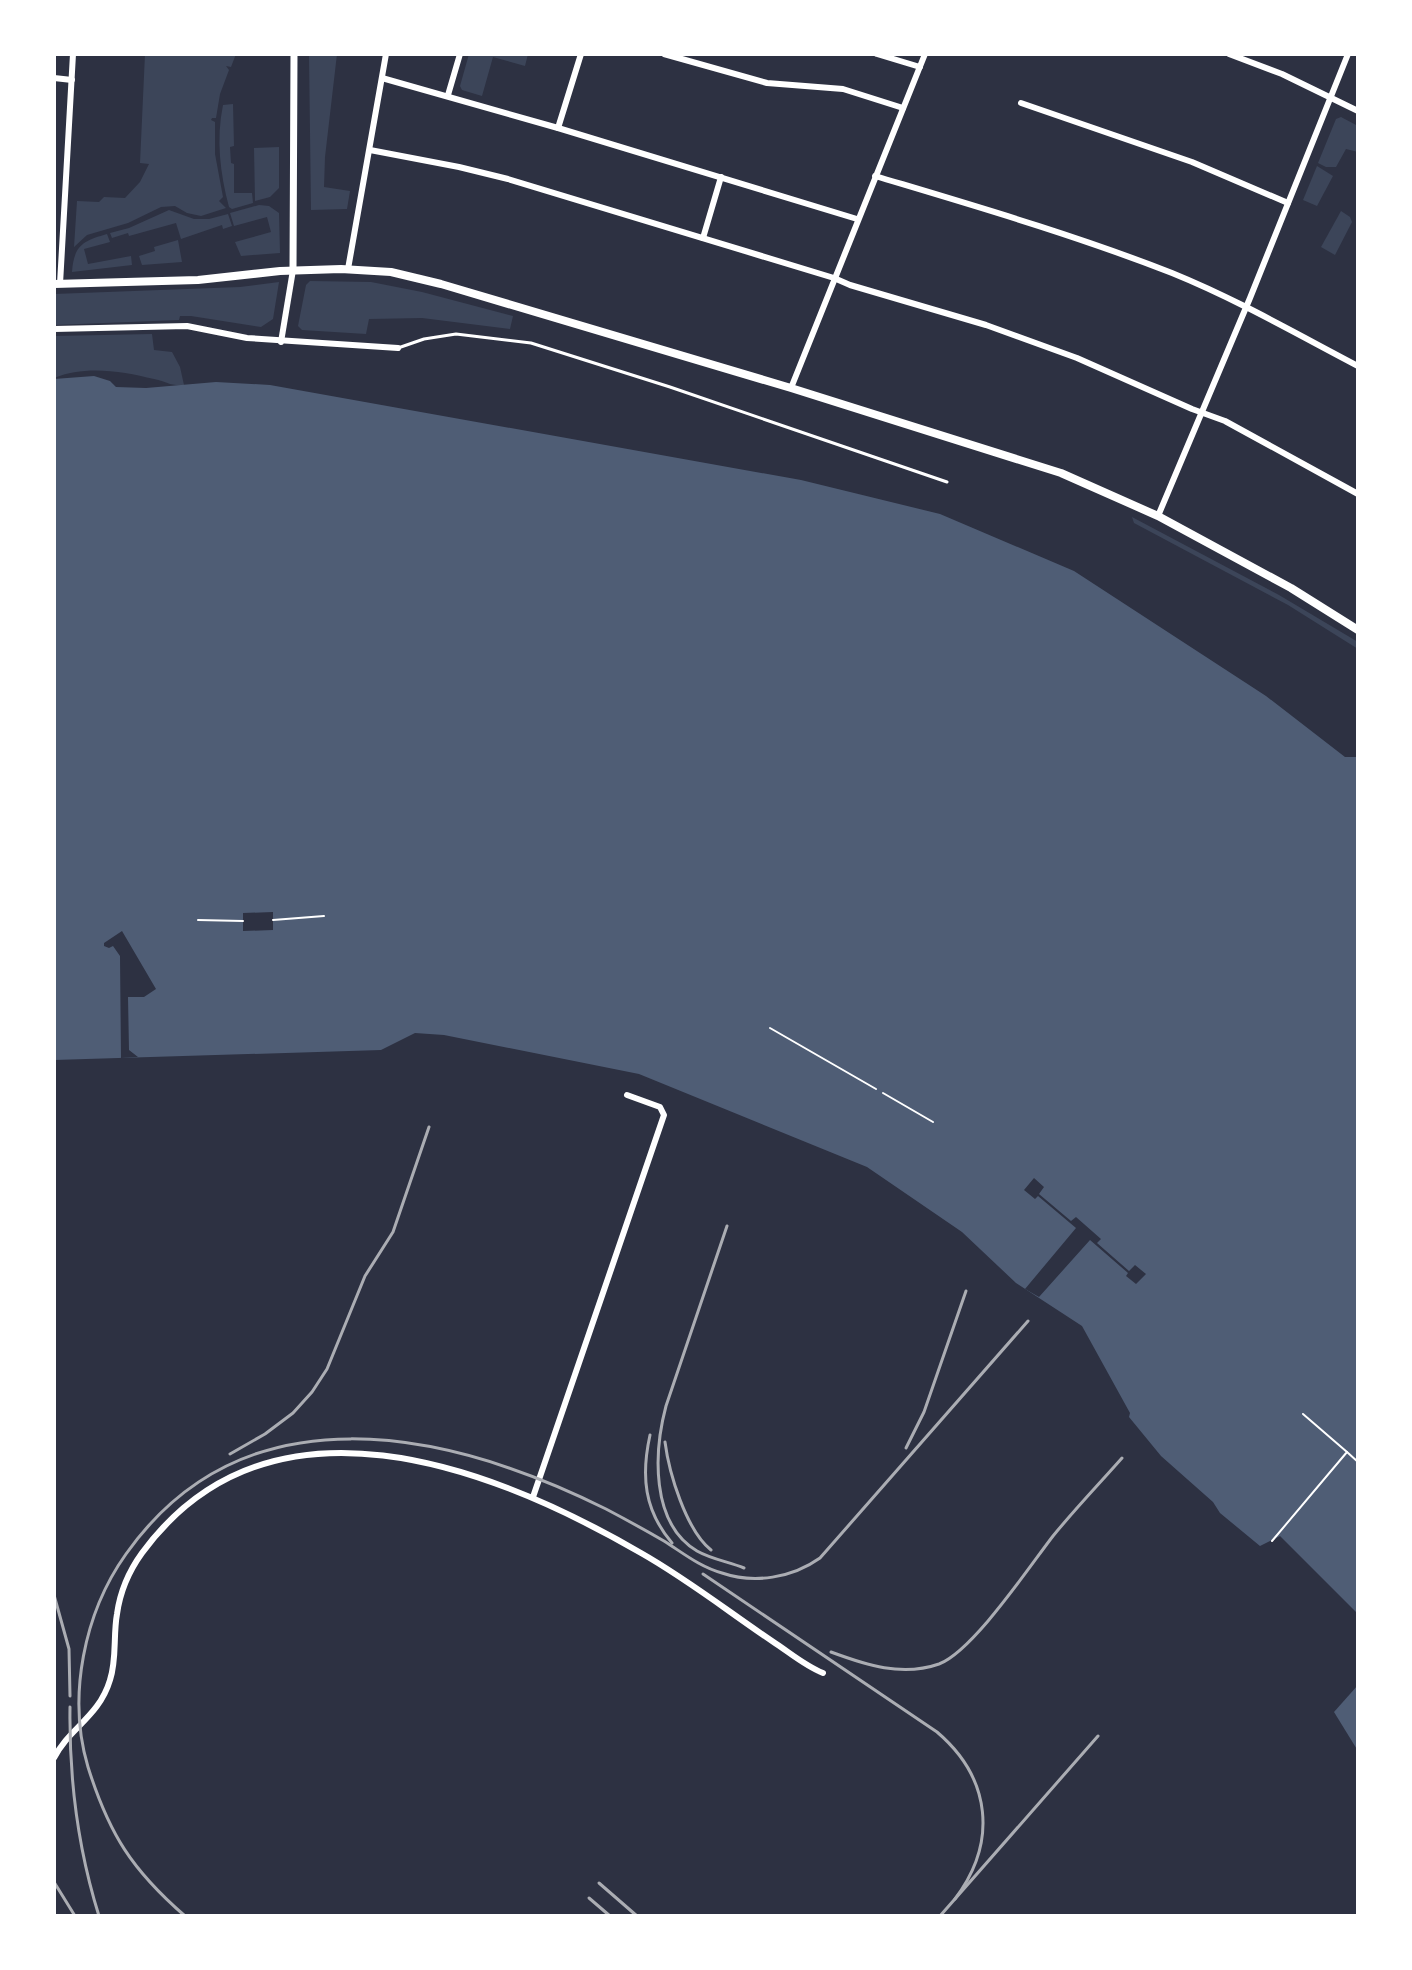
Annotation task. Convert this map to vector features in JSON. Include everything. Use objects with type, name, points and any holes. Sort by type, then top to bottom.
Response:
[{"type":"main road","points":[[57,284],[219,279],[293,270],[348,269],[391,272],[457,288],[1031,463],[1158,516],[1291,588],[1358,630]]},
{"type":"street","points":[[57,284],[73,54]]},
{"type":"street","points":[[281,342],[293,270],[294,54]]},
{"type":"street","points":[[348,269],[386,54]]},
{"type":"street","points":[[448,95],[460,54]]},
{"type":"street","points":[[558,128],[581,54]]},
{"type":"street","points":[[664,54],[767,83],[843,89],[903,108]]},
{"type":"street","points":[[877,54],[920,67]]},
{"type":"street","points":[[791,388],[925,54]]},
{"type":"street","points":[[1229,54],[1282,74],[1358,111]]},
{"type":"street","points":[[1158,516],[1348,54]]},
{"type":"street","points":[[54,78],[72,80]]},
{"type":"street","points":[[382,78],[448,95],[857,219]]},
{"type":"street","points":[[1021,103],[1192,162],[1288,203]]},
{"type":"street","points":[[370,150],[508,179],[986,325],[1077,358],[1202,412],[1267,443],[1358,494]]},
{"type":"street","points":[[875,176],[1110,250],[1175,274],[1358,366]]},
{"type":"street","points":[[703,238],[721,177]]},
{"type":"street","points":[[54,178],[65,179]]},
{"type":"street","points":[[54,329],[187,326],[281,342],[398,348]]},
{"type":"street","points":[[533,1497],[664,1115],[660,1107],[627,1095]]},
{"type":"street","points":[[54,1758],[62,1743],[92,1715],[105,1694],[115,1660],[116,1616],[120,1599],[128,1576],[141,1554],[177,1516],[226,1480],[251,1469],[307,1453],[368,1452],[451,1471],[533,1497],[644,1555],[823,1673]]},
{"type":"lane","points":[[398,348],[434,336],[456,334],[531,343],[947,482]]},
{"type":"path","points":[[273,920],[324,916]]},
{"type":"path","points":[[198,920],[243,921]]},
{"type":"path","points":[[770,1028],[876,1089]]},
{"type":"path","points":[[883,1093],[933,1122]]},
{"type":"path","points":[[1303,1414],[1358,1462]]},
{"type":"path","points":[[1272,1541],[1347,1452]]},
{"type":"shaded area","points":[[145,54],[236,54],[231,67],[226,66],[229,70],[220,94],[216,118],[211,120],[215,122],[215,154],[223,197],[219,201],[226,208],[201,216],[175,206],[161,207],[128,223],[87,235],[74,247],[77,201],[125,198],[140,182],[149,164],[140,163]]},
{"type":"shaded area","points":[[309,54],[337,54],[324,187],[350,191],[347,209],[311,210]]},
{"type":"shaded area","points":[[469,54],[528,54],[525,66],[493,57],[482,96],[462,90],[460,86]]},
{"type":"shaded area","points":[[233,104],[234,146],[230,147],[231,163],[234,164],[234,193],[252,193],[253,203],[232,209],[223,182],[219,143],[223,105]]},
{"type":"shaded area","points":[[1341,117],[1358,126],[1358,152],[1346,149],[1336,167],[1326,167],[1318,163],[1336,119]]},
{"type":"shaded area","points":[[279,147],[279,188],[270,197],[255,201],[254,148]]},
{"type":"shaded area","points":[[1317,166],[1333,176],[1317,206],[1303,200]]},
{"type":"shaded area","points":[[259,205],[269,206],[279,213],[280,253],[241,256],[235,242],[271,232],[267,217],[234,226],[230,213]]},
{"type":"shaded area","points":[[169,210],[194,219],[228,214],[232,226],[223,229],[222,225],[181,239],[176,223],[112,238],[110,233]]},
{"type":"shaded area","points":[[1341,211],[1352,222],[1335,255],[1321,247]]},
{"type":"shaded area","points":[[107,234],[110,242],[84,249],[88,264],[131,256],[132,265],[72,272],[81,246]]},
{"type":"shaded area","points":[[178,240],[182,262],[142,265],[139,256],[155,251],[154,247]]},
{"type":"shaded area","points":[[310,281],[371,282],[513,316],[510,329],[422,318],[369,319],[366,334],[302,330],[298,326],[306,285]]},
{"type":"shaded area","points":[[279,282],[273,319],[261,327],[191,316],[180,316],[179,320],[54,325],[54,294],[240,287]]},
{"type":"shaded area","points":[[152,334],[154,350],[172,352],[184,385],[104,371],[78,372],[54,378],[54,336]]},
{"type":"shaded area","points":[[94,376],[110,381],[116,387],[146,388],[216,382],[270,385],[801,480],[940,514],[1074,571],[1266,696],[1345,757],[1358,757],[1358,1614],[1280,1536],[1260,1546],[1220,1513],[1213,1502],[1161,1456],[1129,1417],[1130,1413],[1082,1326],[1016,1283],[962,1232],[867,1167],[639,1074],[444,1035],[415,1033],[381,1050],[54,1060],[54,379]]},
{"type":"shaded area","points":[[1132,517],[1279,595],[1358,642],[1358,649],[1288,605],[1134,523]]},
{"type":"shaded area","points":[[1358,1685],[1358,1751],[1334,1712]]},
{"type":"pier","points":[[273,912],[273,930],[243,931],[243,913]]},
{"type":"pier","points":[[122,931],[156,989],[144,997],[128,997],[129,1050],[138,1057],[121,1058],[120,956],[113,946],[104,946]]},
{"type":"pier","points":[[1034,1178],[1044,1187],[1039,1194],[1071,1221],[1076,1217],[1101,1239],[1097,1243],[1129,1271],[1135,1265],[1146,1274],[1136,1284],[1126,1276],[1128,1273],[1090,1240],[1039,1297],[1025,1289],[1076,1228],[1038,1196],[1035,1199],[1024,1190]]},
{"type":"railway","points":[[230,1454],[293,1413],[327,1369],[365,1276],[393,1232],[429,1127]]},
{"type":"railway","points":[[727,1226],[666,1406],[659,1444],[659,1485],[663,1505],[682,1539],[702,1554],[744,1568]]},
{"type":"railway","points":[[906,1448],[924,1412],[966,1291]]},
{"type":"railway","points":[[185,1916],[150,1883],[114,1831],[88,1767],[79,1712],[83,1656],[99,1602],[126,1554],[174,1501],[229,1465],[288,1445],[351,1439],[416,1444],[481,1459],[545,1481],[606,1509],[714,1570],[747,1578],[772,1577],[797,1570],[820,1558],[1028,1321]]},
{"type":"railway","points":[[650,1435],[646,1465],[647,1492],[655,1518],[672,1543]]},
{"type":"railway","points":[[665,1442],[670,1469],[687,1515],[711,1550]]},
{"type":"railway","points":[[831,1652],[871,1665],[898,1669],[925,1668],[953,1656],[984,1626],[1053,1536],[1122,1458]]},
{"type":"railway","points":[[703,1574],[937,1732],[955,1750],[969,1769],[982,1811],[978,1855],[955,1899]]},
{"type":"railway","points":[[54,1595],[69,1649],[70,1696]]},
{"type":"railway","points":[[70,1707],[76,1813],[85,1865],[99,1916]]},
{"type":"railway","points":[[940,1916],[1098,1736]]},
{"type":"railway","points":[[54,1882],[75,1916]]},
{"type":"railway","points":[[599,1883],[637,1916]]},
{"type":"railway","points":[[589,1898],[610,1916]]}]
